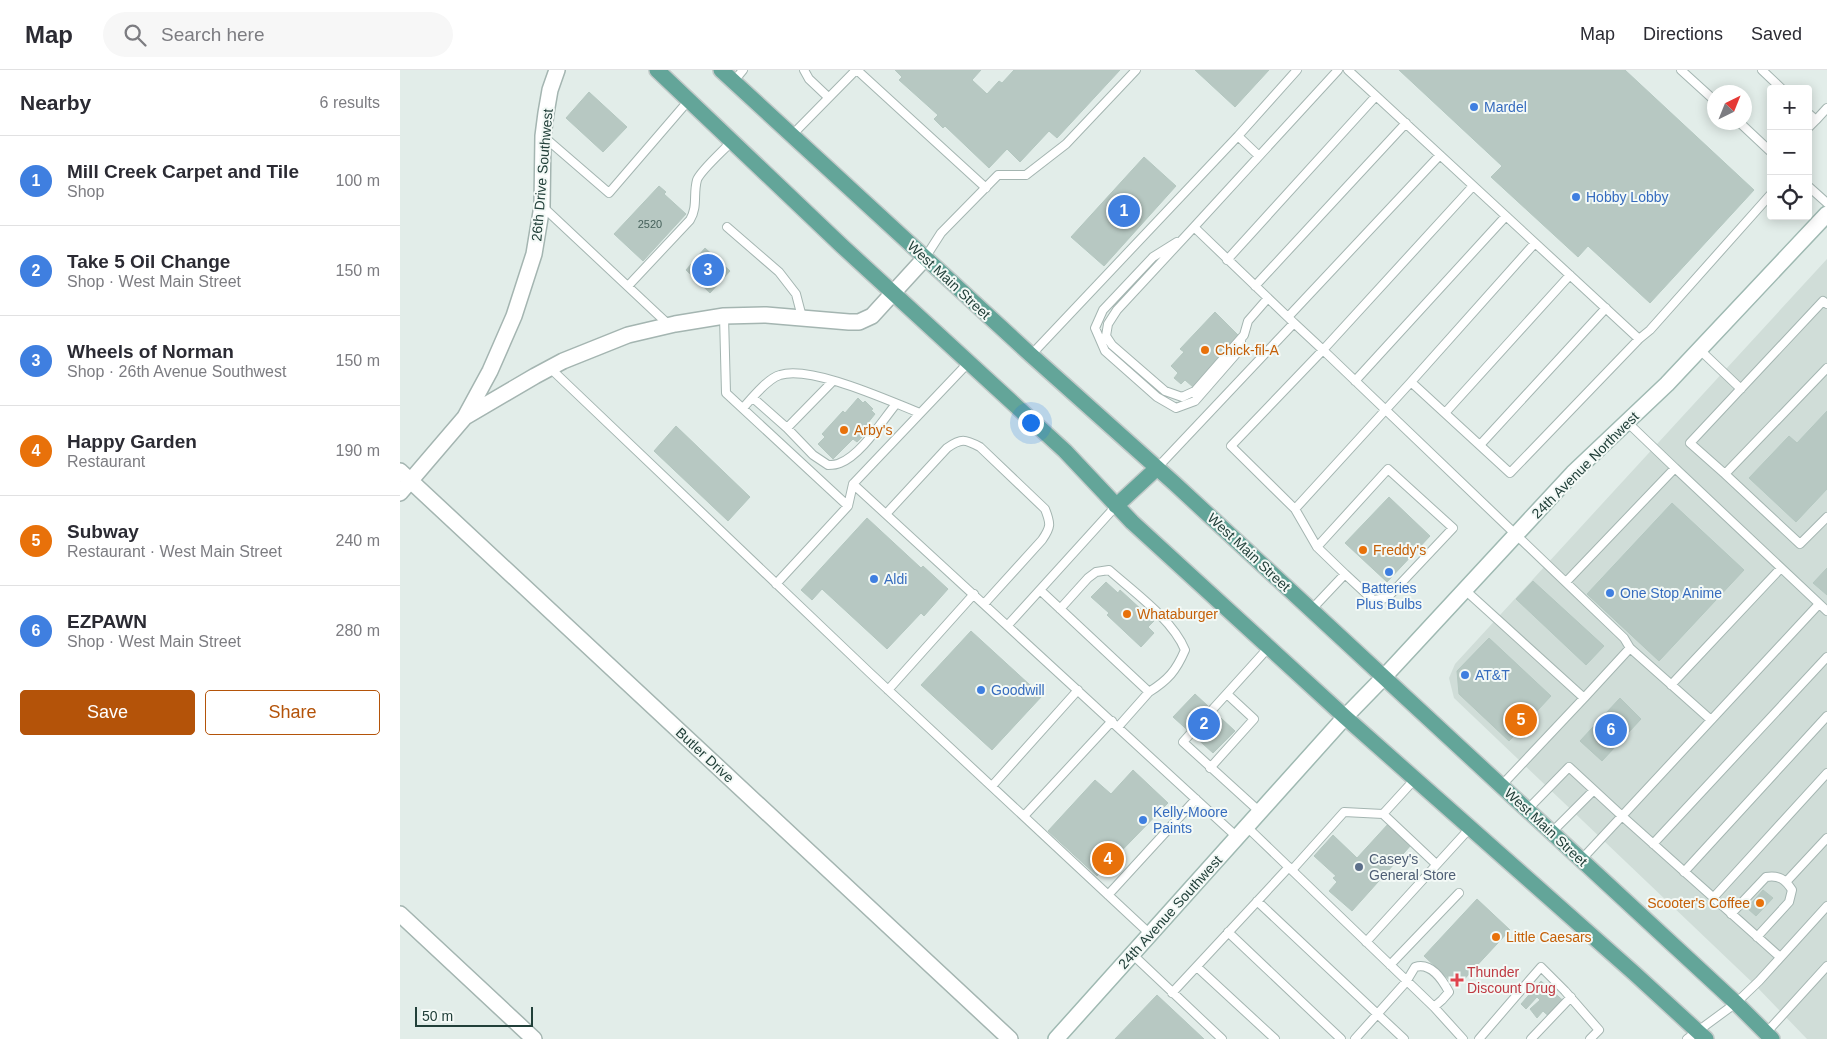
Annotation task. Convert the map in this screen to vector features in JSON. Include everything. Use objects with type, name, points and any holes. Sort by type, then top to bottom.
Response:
[{"type":"main road","points":[[657,70],[893,293],[1065,450],[1116,506],[1345,717],[1634,972],[1697,1036]]},
{"type":"main road","name":"West Main Street","points":[[721,70],[738,76],[792,135],[1312,610],[1736,1003],[1769,1036]]},
{"type":"main road","points":[[1116,506],[1158,468]]},
{"type":"street","name":"26th Drive Southwest","points":[[465,417],[490,371],[525,285],[534,254],[542,206],[544,136],[550,90],[557,70]]},
{"type":"street","name":"24th Avenue Northwest","points":[[1345,717],[1573,473],[1700,350],[1825,221]]},
{"type":"street","points":[[400,493],[405,476],[465,417],[550,368],[583,353],[628,335],[724,316],[766,315],[858,322],[872,316],[925,258]]},
{"type":"street","name":"Butler Drive","points":[[405,476],[1010,1039]]},
{"type":"street","name":"24th Avenue Southwest","points":[[1056,1039],[1345,717]]},
{"type":"street","points":[[400,914],[534,1039]]},
{"type":"lane","points":[[804,70],[809,79],[828,97]]},
{"type":"lane","points":[[792,135],[857,70],[986,188]]},
{"type":"lane","points":[[925,258],[941,233],[998,175],[1026,175],[1066,144],[1136,70]]},
{"type":"lane","points":[[1031,355],[1238,136],[1297,70]]},
{"type":"lane","points":[[1244,334],[1195,391],[1182,397],[1165,391],[1112,345],[1106,336],[1108,324],[1116,310],[1338,70]]},
{"type":"lane","points":[[1348,70],[1639,339]]},
{"type":"lane","points":[[1762,70],[1778,85]]},
{"type":"lane","points":[[1683,71],[1707,93]]},
{"type":"lane","points":[[1227,260],[1376,96]]},
{"type":"lane","points":[[544,136],[609,193],[689,100]]},
{"type":"lane","points":[[1812,124],[1827,108]]},
{"type":"lane","points":[[1812,117],[1816,120]]},
{"type":"lane","points":[[1255,286],[1406,123]]},
{"type":"lane","points":[[1748,130],[1767,148]]},
{"type":"lane","points":[[1238,136],[1259,156]]},
{"type":"lane","points":[[628,286],[690,220],[694,214],[695,190],[698,178],[732,141]]},
{"type":"lane","points":[[1158,468],[1440,155]]},
{"type":"lane","points":[[1317,547],[1388,469],[1453,528],[1387,598],[1373,600],[1317,547],[1295,509],[1231,446],[1323,350],[1474,186]]},
{"type":"lane","points":[[1812,190],[1827,203]]},
{"type":"lane","points":[[1411,382],[1510,473],[1639,339],[1650,330],[1767,198]]},
{"type":"lane","points":[[542,206],[670,326]]},
{"type":"lane","points":[[1355,381],[1506,216]]},
{"type":"lane","points":[[727,227],[779,272],[796,294],[802,317]]},
{"type":"lane","points":[[1194,227],[1624,638],[1630,648],[1711,720]]},
{"type":"lane","points":[[1185,237],[1152,257],[1103,310],[1095,328],[1105,351],[1157,397],[1176,408],[1195,401],[1236,354],[1248,321],[1268,298]]},
{"type":"lane","points":[[1295,509],[1535,243]]},
{"type":"lane","points":[[1445,413],[1570,275]]},
{"type":"lane","points":[[1827,304],[1823,301],[1690,443],[1800,544],[1827,517]]},
{"type":"lane","points":[[1480,445],[1606,308]]},
{"type":"lane","points":[[724,316],[726,393],[848,506]]},
{"type":"lane","points":[[1700,350],[1740,389]]},
{"type":"lane","points":[[776,584],[848,506],[853,484],[968,362]]},
{"type":"lane","points":[[550,368],[888,690],[1150,934]]},
{"type":"lane","points":[[1725,474],[1827,368]]},
{"type":"lane","points":[[743,408],[779,375],[806,374],[865,391],[920,414]]},
{"type":"lane","points":[[786,428],[833,381]]},
{"type":"lane","points":[[753,398],[814,455],[828,465],[840,463],[855,453],[896,404]]},
{"type":"lane","points":[[1627,422],[1827,611]]},
{"type":"lane","points":[[886,514],[947,448],[957,441],[968,440],[980,448],[1045,509],[1049,520],[1049,529],[1042,540],[984,604]]},
{"type":"lane","points":[[1566,582],[1675,468]]},
{"type":"lane","points":[[853,484],[1196,799],[1290,868],[1434,1007],[1463,1039]]},
{"type":"lane","points":[[1008,625],[1116,506]]},
{"type":"lane","points":[[1670,685],[1781,568]]},
{"type":"lane","points":[[1060,609],[1088,578],[1096,572],[1109,570],[1180,637],[1185,650],[1178,667],[1163,683],[1149,692],[1118,727]]},
{"type":"lane","points":[[1312,610],[1345,574]]},
{"type":"lane","points":[[1040,590],[1149,692]]},
{"type":"lane","points":[[1465,590],[1584,698]]},
{"type":"lane","points":[[888,690],[974,594]]},
{"type":"lane","points":[[1581,860],[1819,604]]},
{"type":"lane","points":[[1212,710],[1269,647]]},
{"type":"lane","points":[[1501,786],[1630,648]]},
{"type":"lane","points":[[1653,844],[1827,657]]},
{"type":"lane","points":[[992,786],[1078,690]]},
{"type":"lane","points":[[1210,768],[1254,719],[1227,694]]},
{"type":"lane","points":[[1684,872],[1827,716]]},
{"type":"lane","points":[[1024,816],[1112,721]]},
{"type":"lane","points":[[1191,733],[1183,742],[1260,812]]},
{"type":"lane","points":[[1527,810],[1569,767],[1780,957]]},
{"type":"lane","points":[[1713,898],[1827,773]]},
{"type":"lane","points":[[1383,814],[1414,779]]},
{"type":"lane","points":[[1552,832],[1594,790]]},
{"type":"lane","points":[[1108,895],[1196,799]]},
{"type":"lane","points":[[1172,993],[1257,901],[1344,812],[1383,814],[1436,864]]},
{"type":"lane","points":[[1366,942],[1470,828]]},
{"type":"lane","points":[[1786,882],[1827,838]]},
{"type":"lane","points":[[1731,914],[1766,877],[1777,876],[1786,882],[1792,890],[1789,902],[1757,937]]},
{"type":"lane","points":[[1390,965],[1459,893]]},
{"type":"lane","points":[[1257,901],[1404,1039]]},
{"type":"lane","points":[[1697,1036],[1736,1003],[1827,906]]},
{"type":"lane","points":[[1228,932],[1341,1039]]},
{"type":"lane","points":[[1132,954],[1222,1039]]},
{"type":"lane","points":[[1354,1039],[1406,982],[1415,967],[1421,965],[1431,969],[1443,981],[1449,992],[1434,1007]]},
{"type":"lane","points":[[1769,1036],[1827,966]]},
{"type":"lane","points":[[1197,967],[1275,1039]]},
{"type":"lane","points":[[1480,1039],[1541,967],[1571,997],[1599,1030],[1590,1039]]},
{"type":"lane","points":[[1531,1039],[1571,997]]},
{"type":"shaded area","points":[[1827,259],[1827,1039],[1807,1039],[1755,985],[1454,698],[1449,678],[1455,664]]},
{"type":"building","points":[[895,70],[981,70],[972,80],[987,94],[999,81],[1002,83],[1014,70],[1120,70],[1057,138],[1049,131],[1020,162],[1007,149],[989,168],[945,126],[943,128],[934,119],[938,115],[899,80],[902,77]]},
{"type":"building","points":[[1195,70],[1269,70],[1235,107]]},
{"type":"building","points":[[1399,70],[1625,70],[1754,190],[1650,303],[1588,246],[1578,257],[1491,177],[1502,166]]},
{"type":"building","points":[[589,92],[627,127],[603,152],[566,118]]},
{"type":"building","points":[[1144,157],[1176,186],[1104,266],[1071,237]]},
{"type":"building","points":[[659,186],[666,192],[664,194],[686,214],[643,261],[614,234]]},
{"type":"building","points":[[705,248],[730,271],[710,293],[686,270]]},
{"type":"building","name":"Chick-fil-A","points":[[1215,312],[1240,337],[1193,387],[1185,380],[1181,384],[1174,378],[1178,373],[1171,366],[1184,352],[1180,349]]},
{"type":"building","name":"Arby's","points":[[858,398],[863,403],[865,401],[875,414],[859,434],[862,437],[857,442],[853,439],[833,459],[818,444],[825,437],[822,434]]},
{"type":"building","points":[[1827,411],[1827,489],[1796,522],[1749,478],[1789,436],[1797,443]]},
{"type":"building","points":[[676,426],[750,497],[728,521],[654,451]]},
{"type":"building","points":[[1389,497],[1430,536],[1387,582],[1345,543]]},
{"type":"building","points":[[1672,503],[1744,570],[1659,661],[1587,594]]},
{"type":"building","name":"Aldi","points":[[867,518],[921,568],[923,566],[948,589],[924,616],[921,613],[887,649],[822,589],[812,600],[801,590]]},
{"type":"building","points":[[1827,568],[1827,595],[1813,583]]},
{"type":"building","points":[[1533,581],[1604,646],[1586,665],[1516,599]]},
{"type":"building","name":"Whataburger","points":[[1106,582],[1118,593],[1120,590],[1154,621],[1148,627],[1154,633],[1141,647],[1091,597]]},
{"type":"building","name":"Goodwill","points":[[971,631],[1042,696],[992,750],[921,685]]},
{"type":"building","points":[[1489,638],[1551,696],[1509,741],[1459,694],[1457,671]]},
{"type":"building","points":[[1195,694],[1235,731],[1213,753],[1173,717]]},
{"type":"building","points":[[1620,698],[1641,719],[1602,761],[1580,741]]},
{"type":"building","points":[[1133,770],[1168,803],[1097,876],[1048,831],[1095,780],[1111,794]]},
{"type":"building","name":"Casey's General Store","points":[[1389,823],[1412,844],[1352,911],[1329,891],[1337,882],[1333,878],[1336,876],[1314,856],[1333,835],[1357,858]]},
{"type":"building","name":"Scooter's Coffee","points":[[1763,890],[1773,898],[1756,916],[1747,908]]},
{"type":"building","points":[[1477,899],[1510,930],[1457,987],[1424,956]]},
{"type":"building","points":[[1541,981],[1568,1005],[1554,1021],[1543,1011],[1537,1018],[1530,1009],[1540,1000],[1537,997],[1526,1009],[1521,1004]]},
{"type":"building","points":[[1157,995],[1204,1039],[1115,1039]]},
{"type":"place","name":"Mardel","points":[[1474,107]]},
{"type":"place","name":"Hobby Lobby","points":[[1576,197]]},
{"type":"place","name":"Mill Creek Carpet and Tile","points":[[1124,211]]},
{"type":"place","name":"Wheels of Norman","points":[[708,270]]},
{"type":"place","name":"Chick-fil-A","points":[[1205,350]]},
{"type":"place","name":"Arby's","points":[[844,430]]},
{"type":"place","name":"Freddy's","points":[[1363,550]]},
{"type":"place","name":"Batteries Plus Bulbs","points":[[1389,572]]},
{"type":"place","name":"Aldi","points":[[874,579]]},
{"type":"place","name":"One Stop Anime","points":[[1610,593]]},
{"type":"place","name":"Whataburger","points":[[1127,614]]},
{"type":"place","name":"AT&T","points":[[1465,675]]},
{"type":"place","name":"Goodwill","points":[[981,690]]},
{"type":"place","name":"Subway","points":[[1521,720]]},
{"type":"place","name":"Take 5 Oil Change","points":[[1204,724]]},
{"type":"place","name":"EZPAWN","points":[[1611,730]]},
{"type":"place","name":"Kelly-Moore Paints","points":[[1143,820]]},
{"type":"place","name":"Happy Garden","points":[[1108,859]]},
{"type":"place","name":"Casey's General Store","points":[[1359,867]]},
{"type":"place","name":"Scooter's Coffee","points":[[1760,903]]},
{"type":"place","name":"Little Caesars","points":[[1496,937]]},
{"type":"place","name":"Thunder Discount Drug","points":[[1457,980]]}]
